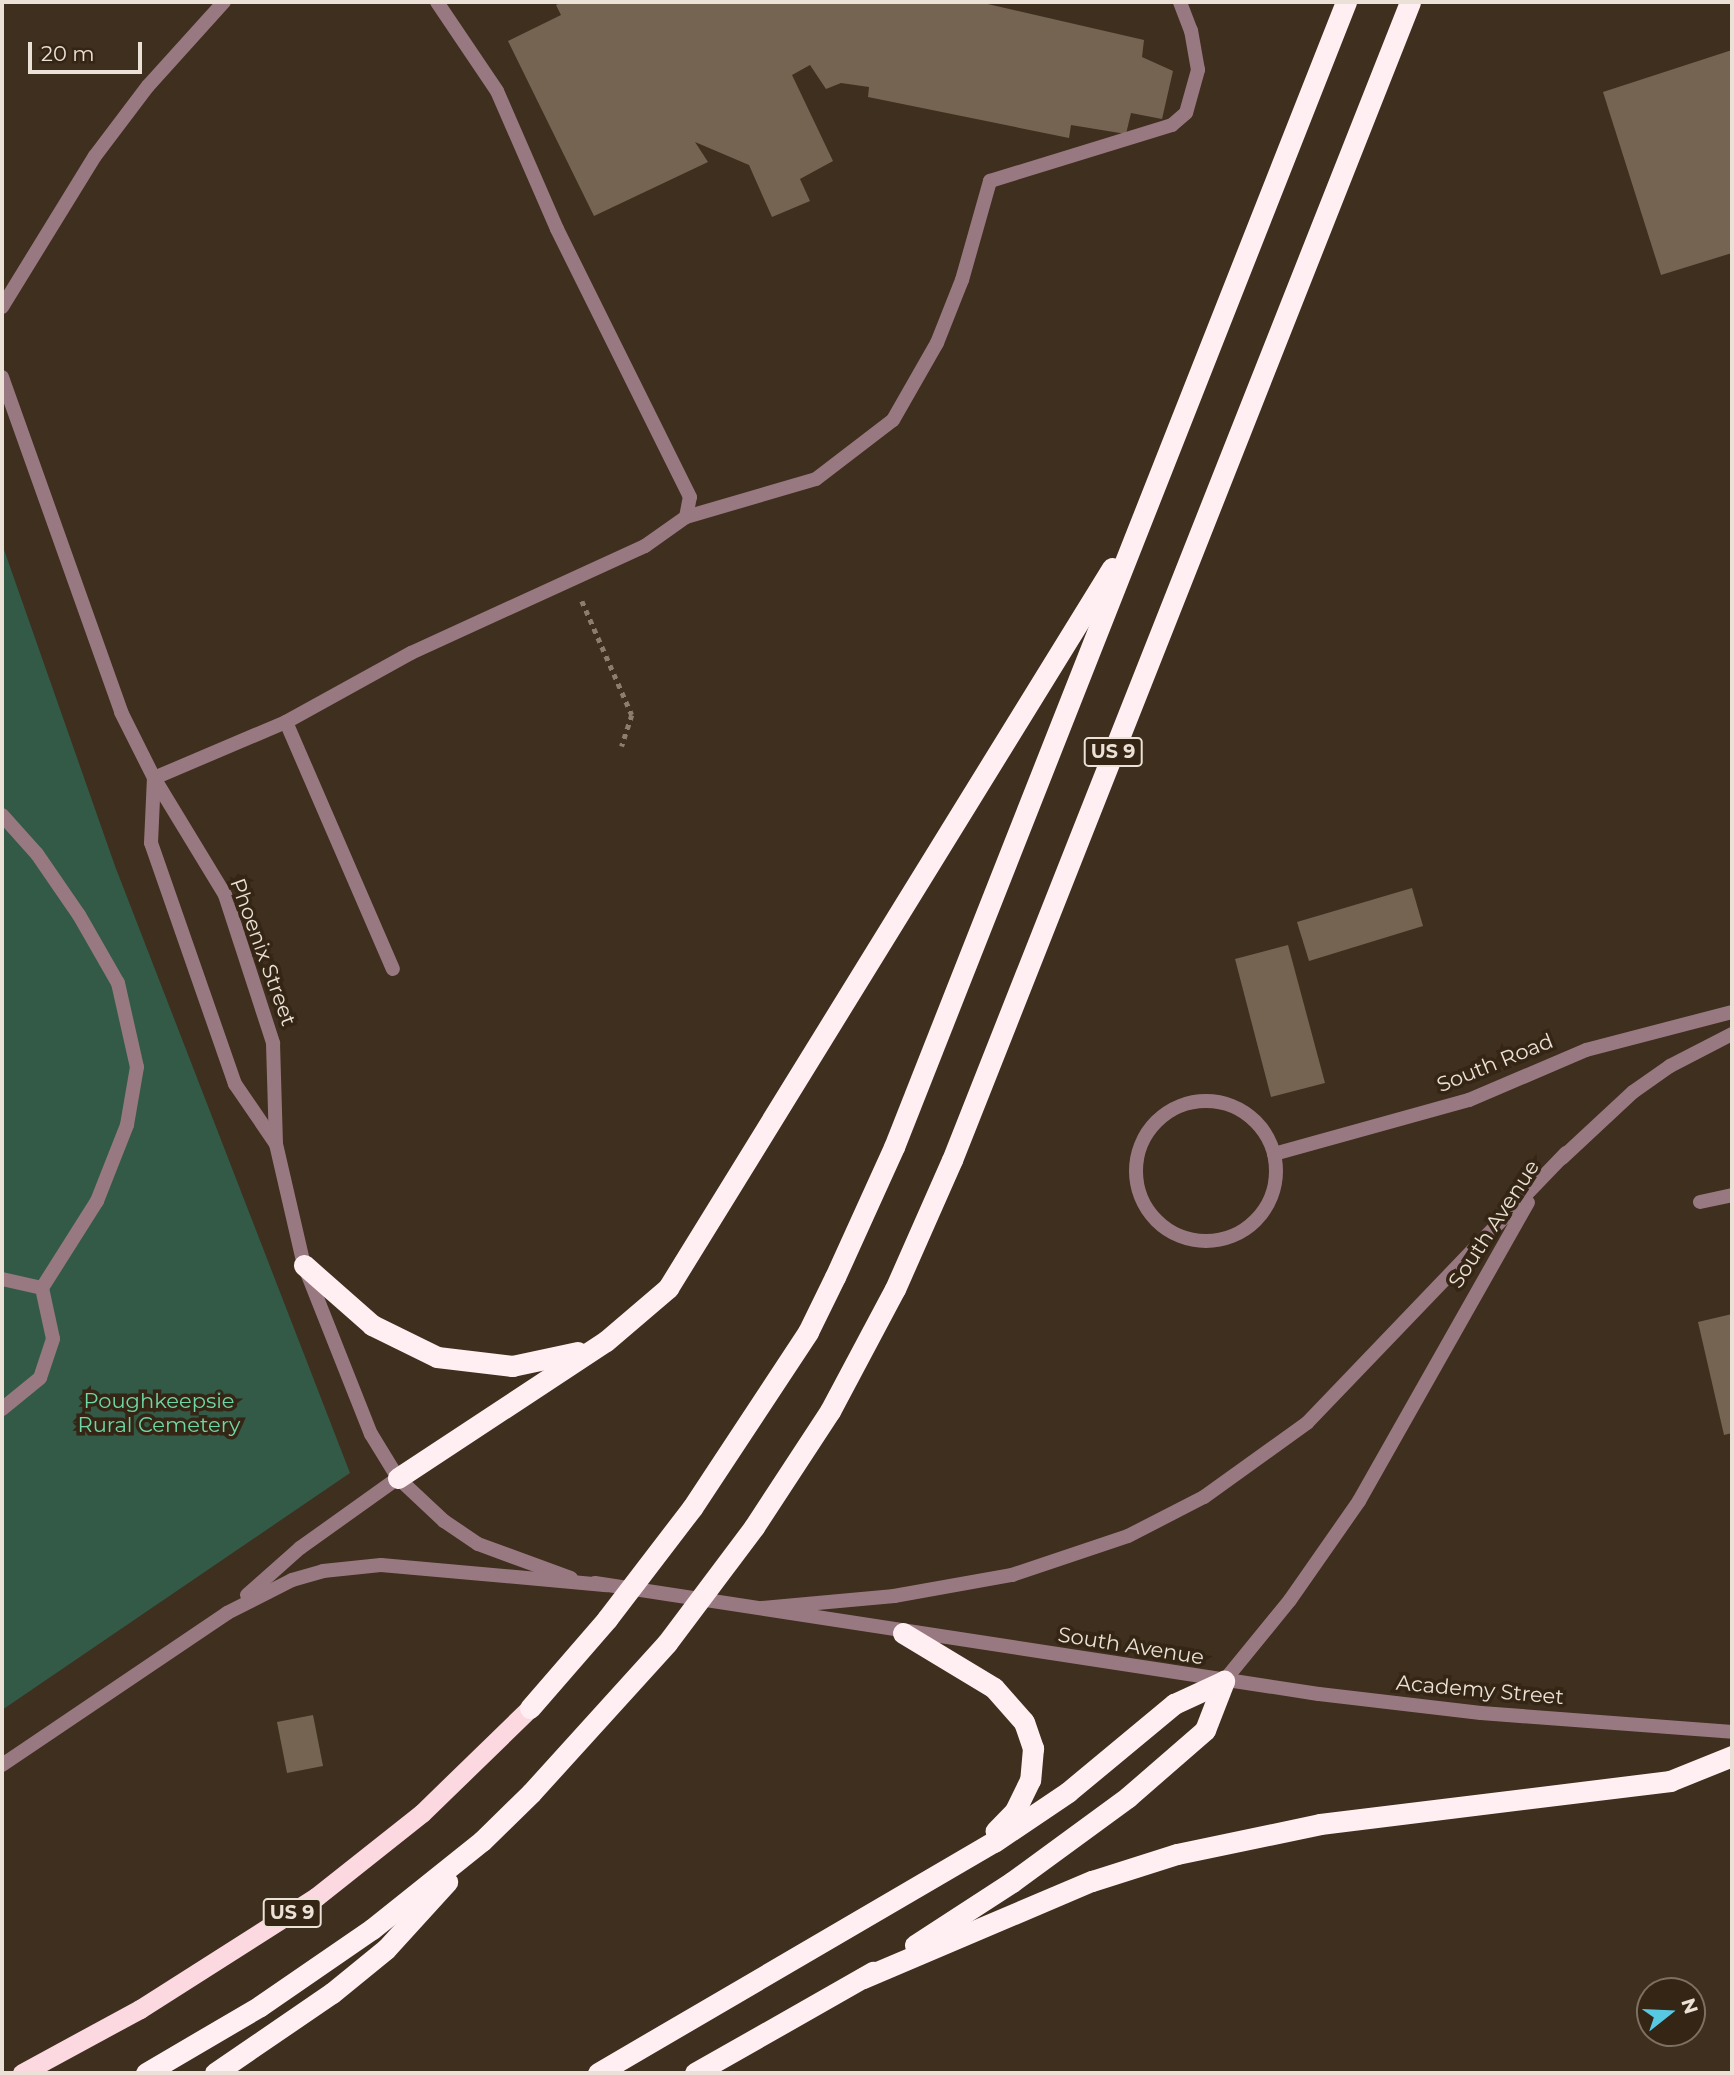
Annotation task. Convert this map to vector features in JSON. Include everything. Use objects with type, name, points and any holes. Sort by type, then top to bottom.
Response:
[{"type":"highway","name":"US 9","points":[[22,2073],[140,2009],[316,1897],[422,1813],[530,1707],[649,1567],[716,1474],[808,1332],[867,1209],[1346,2]]},
{"type":"highway","name":"US 9","points":[[146,2073],[316,1968],[482,1841],[603,1719],[710,1587],[781,1486],[865,1350],[952,1160],[1410,2]]},
{"type":"highway","points":[[398,1478],[606,1341],[652,1305],[686,1265],[1142,519]]},
{"type":"highway","points":[[303,1265],[372,1325],[437,1357],[512,1366],[557,1358],[606,1341]]},
{"type":"highway","points":[[903,1633],[1007,1698],[1024,1722],[1033,1748],[1030,1780],[1015,1811],[955,1866]]},
{"type":"highway","points":[[598,2073],[955,1866],[1068,1792],[1174,1704],[1224,1681]]},
{"type":"highway","points":[[695,2073],[863,1978],[1012,1882],[1128,1797],[1205,1730],[1224,1681]]},
{"type":"highway","points":[[863,1978],[1092,1881],[1177,1854],[1332,1822],[1670,1781],[1732,1756]]},
{"type":"highway","points":[[215,2073],[298,2020],[386,1949],[482,1841]]},
{"type":"street","points":[[2,307],[95,156],[148,86],[224,2]]},
{"type":"street","points":[[437,2],[497,91],[557,229],[682,474],[690,497],[686,517]]},
{"type":"street","points":[[276,1144],[235,1084],[151,843],[154,778],[286,722],[411,653],[645,546],[686,517],[816,479],[893,421],[937,343],[962,280],[990,181],[1132,139],[1172,125],[1186,113],[1195,91],[1191,31],[1180,2]]},
{"type":"street","name":"Phoenix Street","points":[[2,377],[121,712],[154,778],[225,895],[273,1043],[276,1144],[303,1265],[370,1434],[398,1478]]},
{"type":"street","points":[[286,722],[393,969]]},
{"type":"street","points":[[2,815],[37,854],[79,915],[118,983],[137,1067],[127,1125],[97,1201],[42,1288],[53,1339],[40,1378],[2,1409]]},
{"type":"street","name":"South Road","points":[[1274,1154],[1469,1100],[1586,1050],[1732,1012]]},
{"type":"street","name":"South Avenue","points":[[398,1478],[444,1521],[478,1544],[521,1563],[607,1585],[1224,1681],[1290,1600],[1359,1501],[1503,1240],[1566,1153],[1598,1121],[1670,1066],[1732,1034]]},
{"type":"street","points":[[1216,1101],[1239,1109],[1259,1125],[1274,1154],[1275,1182],[1267,1206],[1251,1225],[1227,1238],[1199,1241],[1173,1233],[1149,1212],[1138,1188],[1136,1161],[1144,1137],[1160,1118],[1189,1102],[1216,1101]]},
{"type":"street","points":[[762,1608],[894,1596],[1012,1575],[1128,1536],[1204,1497],[1307,1423],[1566,1153]]},
{"type":"street","points":[[1700,1202],[1732,1195]]},
{"type":"street","points":[[2,1279],[42,1288]]},
{"type":"street","points":[[227,1613],[300,1548],[398,1478]]},
{"type":"street","points":[[2,1765],[227,1613],[292,1580],[352,1566],[607,1585]]},
{"type":"street","name":"Academy Street","points":[[1224,1681],[1401,1705],[1732,1732]]},
{"type":"path","points":[[572,579],[632,715],[622,746]]},
{"type":"green space","name":"Poughkeepsie Rural Cemetery","points":[[2,544],[115,866],[350,1473],[2,1710]]},
{"type":"building","points":[[561,2],[979,2],[1144,40],[1142,57],[1173,71],[1162,119],[1131,113],[1126,134],[1071,125],[1069,138],[868,97],[869,87],[841,83],[826,89],[810,65],[792,75],[833,161],[800,179],[810,201],[772,217],[749,165],[695,142],[708,162],[594,216],[508,41],[561,15],[556,5]]},
{"type":"building","points":[[1732,50],[1732,253],[1661,275],[1603,92]]},
{"type":"building","points":[[1412,888],[1423,926],[1309,961],[1297,922]]},
{"type":"building","points":[[1288,945],[1325,1083],[1271,1097],[1235,959]]},
{"type":"building","points":[[1732,1314],[1732,1433],[1724,1435],[1698,1322]]},
{"type":"building","points":[[313,1715],[323,1766],[287,1773],[277,1722]]}]
